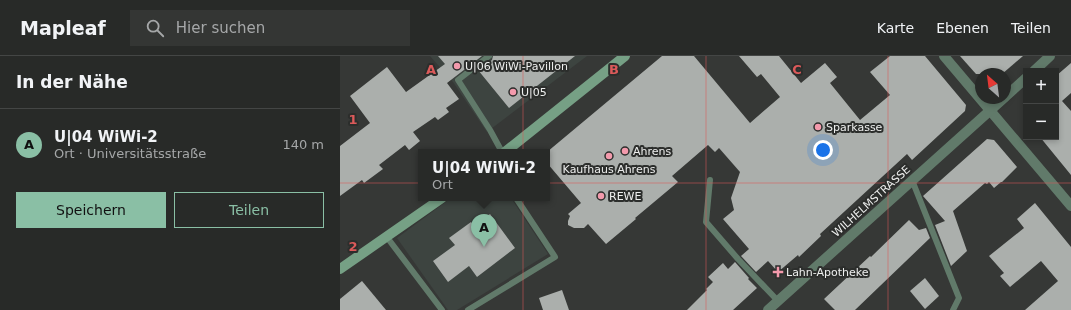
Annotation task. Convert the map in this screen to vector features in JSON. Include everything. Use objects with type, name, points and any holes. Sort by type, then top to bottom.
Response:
[{"type":"main road","points":[[515,149],[625,56]]},
{"type":"main road","points":[[340,269],[438,201]]},
{"type":"street","points":[[944,56],[1071,206]]},
{"type":"street","points":[[1037,68],[1050,56]]},
{"type":"street","name":"WILHELMSTRASSE","points":[[1011,92],[1023,81]]},
{"type":"street","name":"WILHELMSTRASSE","points":[[768,310],[998,104]]},
{"type":"lane","points":[[489,56],[458,80],[500,149]]},
{"type":"lane","points":[[710,180],[706,222],[738,259],[778,301]]},
{"type":"lane","points":[[912,180],[959,298],[953,310]]},
{"type":"lane","points":[[468,310],[555,257],[518,201]]},
{"type":"lane","points":[[386,236],[442,310]]},
{"type":"shaded area","points":[[430,56],[587,56],[487,132],[453,82]]},
{"type":"shaded area","points":[[447,201],[513,201],[548,254],[457,310],[448,310],[397,238]]},
{"type":"building","points":[[438,56],[482,56],[447,83],[459,99],[446,108],[449,112],[438,120],[435,117],[413,132],[420,141],[409,150],[405,145],[379,165],[383,169],[364,183],[362,180],[340,196],[340,146],[370,123],[350,96],[387,67],[406,92],[445,64]]},
{"type":"building","name":"U|05","points":[[493,56],[575,56],[509,108],[478,70],[492,60]]},
{"type":"building","points":[[662,56],[694,56],[750,123],[780,97],[761,74],[757,77],[739,56],[779,56],[801,83],[825,63],[837,77],[830,83],[860,120],[890,95],[870,72],[890,56],[925,56],[966,105],[965,111],[912,160],[907,154],[820,234],[821,236],[799,257],[798,255],[778,272],[768,261],[756,272],[741,256],[749,249],[723,219],[734,210],[731,198],[740,172],[719,148],[715,152],[708,145],[672,176],[678,182],[606,244],[588,224],[584,228],[574,228],[568,225],[570,216],[568,214],[581,203],[550,167],[550,149]]},
{"type":"building","points":[[960,56],[1023,56],[1009,68],[975,68],[975,73]]},
{"type":"building","points":[[1071,63],[1071,93],[1062,101],[1071,111],[1071,175],[1042,140],[1059,140],[1059,73]]},
{"type":"building","points":[[987,139],[994,140],[1017,167],[994,188],[989,182],[987,184],[985,183],[953,211],[967,251],[951,266],[935,225],[945,221],[923,196]]},
{"type":"building","points":[[1035,203],[1071,247],[1071,310],[1025,310],[1058,281],[1041,261],[1010,287],[1000,276],[1004,273],[989,256],[1024,228],[1017,219]]},
{"type":"building","points":[[490,214],[515,248],[477,277],[469,266],[448,282],[433,261],[455,245],[449,238],[471,222],[474,226]]},
{"type":"building","points":[[909,220],[919,230],[926,228],[930,238],[855,310],[835,310],[824,299],[870,256],[871,257]]},
{"type":"building","points":[[735,262],[757,288],[733,310],[687,310],[713,282],[708,277],[723,263],[728,269]]},
{"type":"building","points":[[925,278],[939,296],[925,309],[910,291]]},
{"type":"building","points":[[362,281],[386,310],[340,310],[340,299]]},
{"type":"building","points":[[562,290],[569,310],[543,310],[539,298]]},
{"type":"place","name":"U|06 WiWi-Pavillon","points":[[457,66]]},
{"type":"place","name":"U|05","points":[[513,92]]},
{"type":"place","name":"Sparkasse","points":[[818,127]]},
{"type":"place","name":"Ahrens","points":[[625,151]]},
{"type":"place","name":"Kaufhaus Ahrens","points":[[609,156]]},
{"type":"place","name":"REWE","points":[[601,196]]},
{"type":"place","name":"U|04 WiWi-2","points":[[484,247]]},
{"type":"place","name":"Lahn-Apotheke","points":[[778,272]]}]
